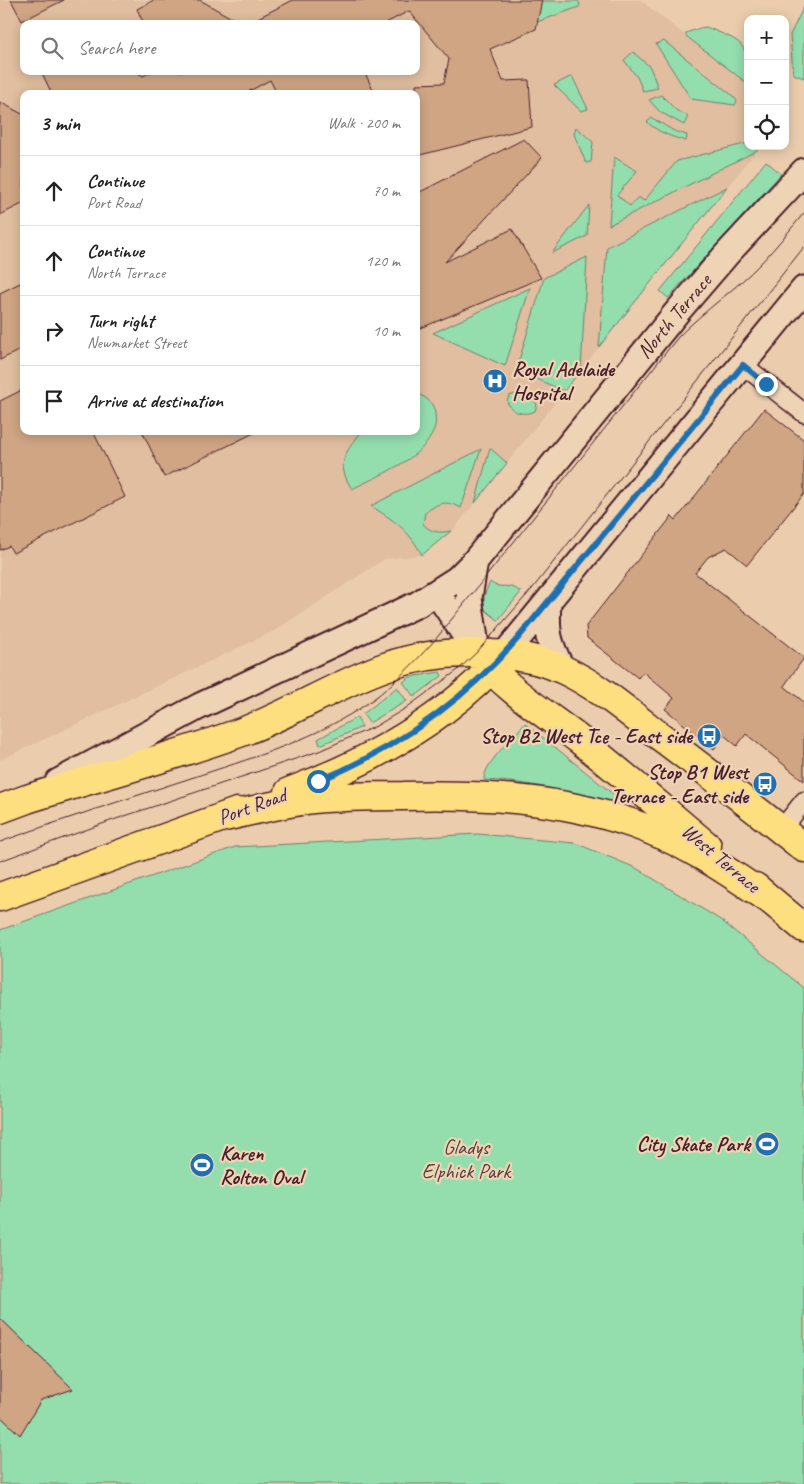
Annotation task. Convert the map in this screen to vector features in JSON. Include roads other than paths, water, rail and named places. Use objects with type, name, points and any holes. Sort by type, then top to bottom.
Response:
[{"type":"main road","name":"North Terrace","points":[[437,593],[457,579],[475,561],[677,312],[726,255],[804,171]]},
{"type":"main road","points":[[490,659],[548,602],[804,289]]},
{"type":"main road","name":"North Terrace","points":[[475,561],[468,598],[490,659]]},
{"type":"main road","points":[[27,798],[200,706],[418,604],[437,593]]},
{"type":"main road","name":"West Terrace","points":[[437,593],[490,659],[804,928]]},
{"type":"main road","points":[[548,602],[548,636],[562,669]]},
{"type":"main road","points":[[0,809],[27,798],[208,744],[245,731],[281,716],[342,685],[386,667],[434,655],[490,659],[531,659],[562,669],[602,693],[804,848]]},
{"type":"main road","name":"Port Road","points":[[0,897],[220,818],[318,781],[366,760],[417,730],[439,714],[490,659]]},
{"type":"main road","points":[[220,818],[279,804],[312,799],[356,796],[477,796],[514,798],[548,803],[599,813],[664,836],[721,866],[769,899]]},
{"type":"street","points":[[743,365],[804,413]]},
{"type":"street","points":[[781,830],[804,801]]},
{"type":"tram line","points":[[0,842],[277,749],[339,721],[380,694],[409,668],[435,640],[679,336],[751,273],[804,213]]},
{"type":"tram line","points":[[0,861],[113,820],[319,751],[376,726],[406,708],[458,670],[477,652],[532,589],[804,247]]},
{"type":"place","name":"Royal Adelaide Hospital","points":[[495,381]]},
{"type":"place","name":"Stop B2 West Tce - East side","points":[[709,736]]},
{"type":"place","name":"Stop B1 West Terrace - East side","points":[[765,784]]},
{"type":"place","name":"City Skate Park","points":[[767,1144]]},
{"type":"place","name":"Karen Rolton Oval","points":[[202,1165]]},
{"type":"park label","name":"Gladys Elphick Park","points":[[466,1159]]}]
